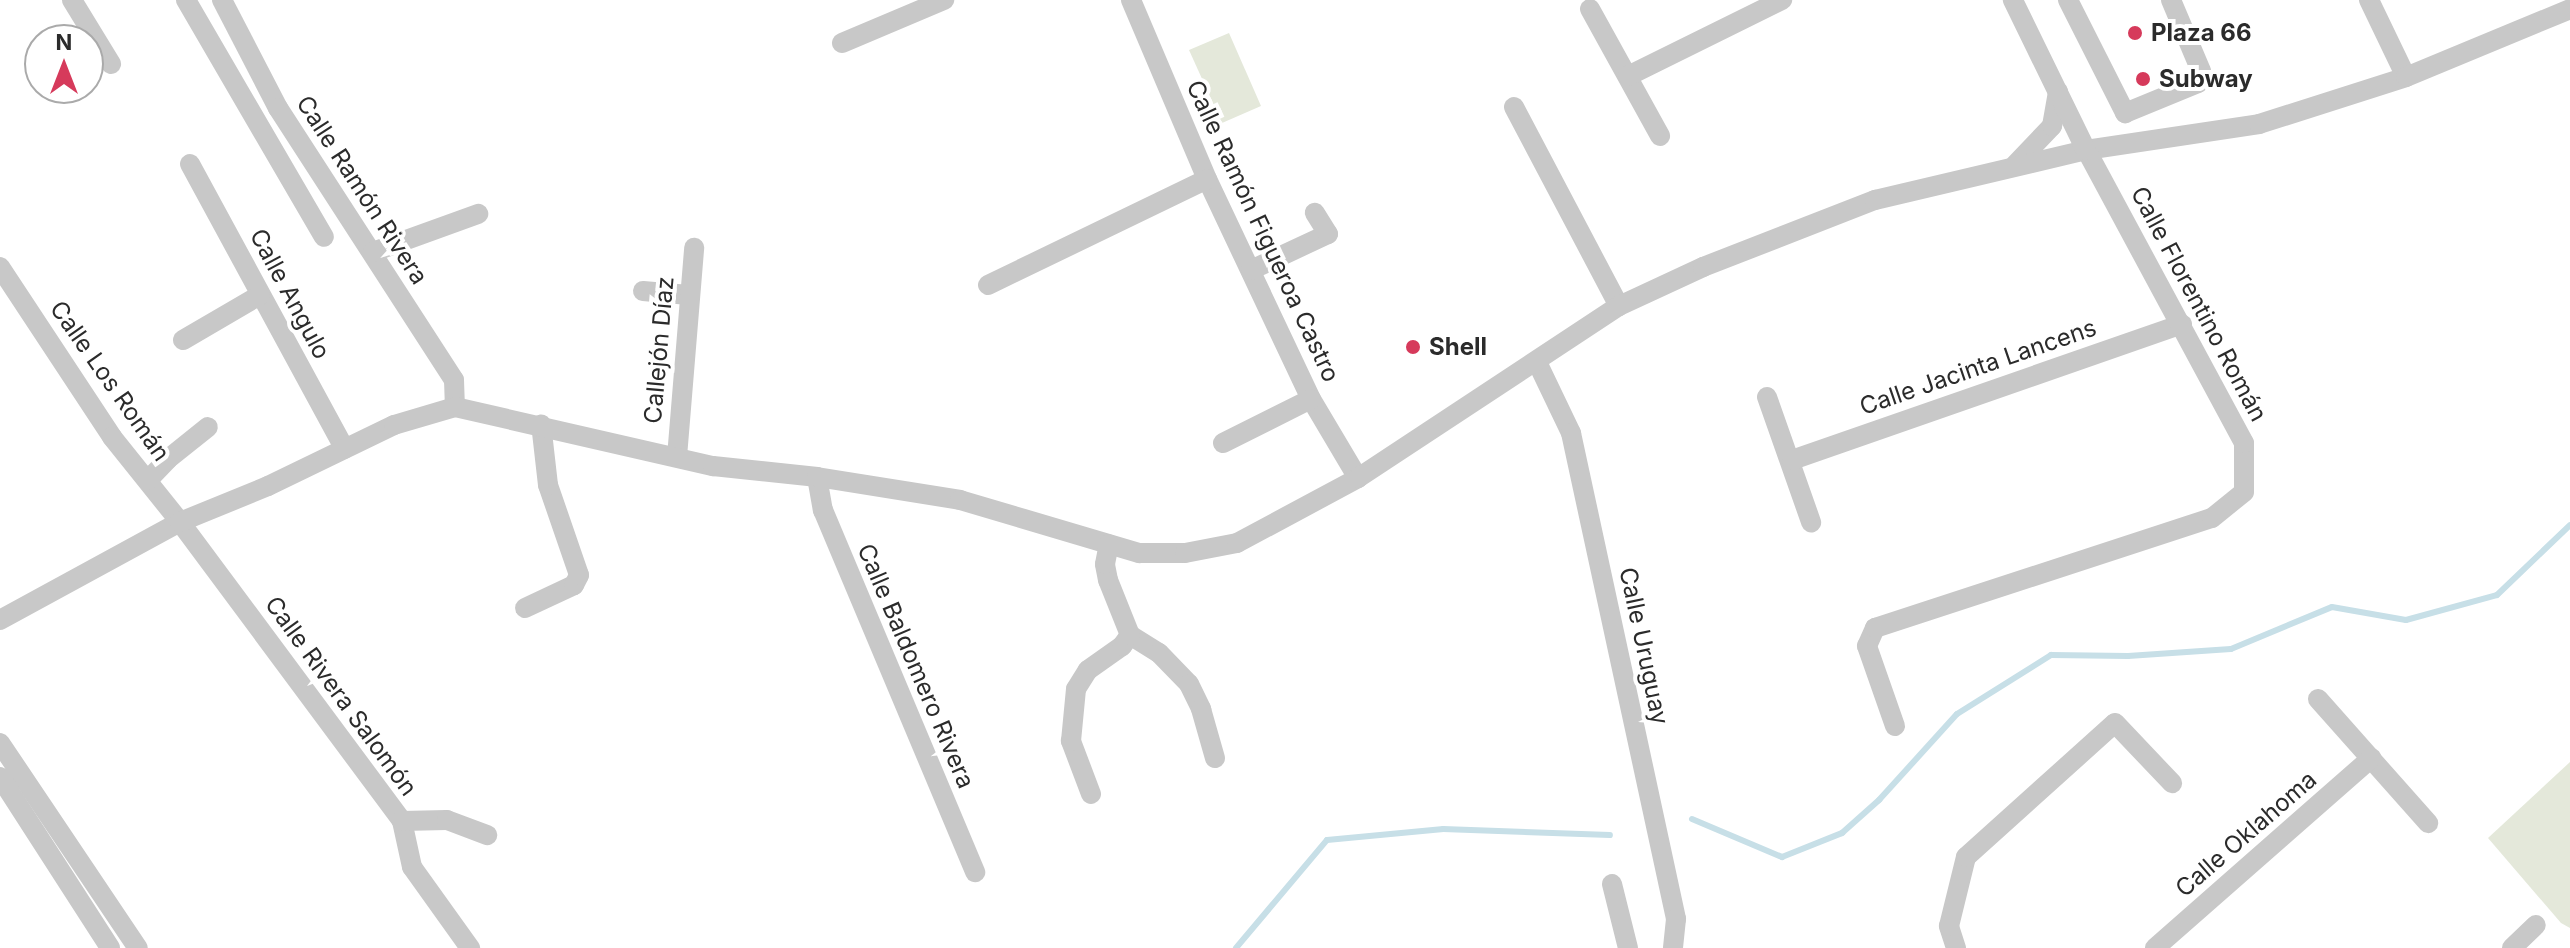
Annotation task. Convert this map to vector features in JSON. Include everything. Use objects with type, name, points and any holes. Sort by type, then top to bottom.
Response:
[{"type":"street","points":[[72,0],[111,64]]},
{"type":"street","points":[[186,0],[324,237]]},
{"type":"street","name":"Calle Ramón Rivera","points":[[222,0],[278,108],[454,380],[455,407]]},
{"type":"street","points":[[842,43],[944,0]]},
{"type":"street","name":"Calle Ramón Figueroa Castro","points":[[1131,0],[1207,179],[1311,399],[1358,478]]},
{"type":"street","points":[[1628,76],[1782,0]]},
{"type":"street","name":"Calle Florentino Román","points":[[1895,726],[1867,646],[1875,628],[2212,518],[2244,492],[2244,443],[2086,150],[2013,0]]},
{"type":"street","points":[[2068,0],[2125,113],[2198,83],[2201,71],[2171,0]]},
{"type":"street","points":[[2369,0],[2406,77]]},
{"type":"street","points":[[1590,9],[1660,136]]},
{"type":"street","points":[[0,620],[180,522],[268,486],[394,425],[455,407],[541,424],[713,466],[817,477],[960,500],[1139,553],[1185,553],[1237,543],[1358,478],[1619,306],[1703,267],[1875,200],[2086,150],[2259,124],[2406,77],[2570,9]]},
{"type":"street","points":[[2013,167],[2052,126],[2058,92]]},
{"type":"street","points":[[1514,107],[1619,306]]},
{"type":"street","name":"Calle Angulo","points":[[190,164],[345,449]]},
{"type":"street","points":[[988,285],[1207,179]]},
{"type":"street","points":[[1251,270],[1328,234],[1315,213]]},
{"type":"street","points":[[373,252],[478,214]]},
{"type":"street","name":"Callejón Díaz","points":[[677,457],[694,248]]},
{"type":"street","name":"Calle Los Román","points":[[0,267],[112,437],[180,522]]},
{"type":"street","points":[[643,291],[689,295]]},
{"type":"street","points":[[183,340],[260,295]]},
{"type":"street","name":"Calle Jacinta Lancens","points":[[1792,460],[2182,324]]},
{"type":"street","name":"Calle Uruguay","points":[[1537,362],[1571,433],[1676,919],[1673,948]]},
{"type":"street","points":[[1767,397],[1792,460],[1811,522]]},
{"type":"street","points":[[1223,443],[1311,399]]},
{"type":"street","points":[[525,608],[574,585],[579,575],[548,485],[541,424]]},
{"type":"street","points":[[148,480],[208,427]]},
{"type":"street","name":"Calle Baldomero Rivera","points":[[817,477],[823,510],[975,872]]},
{"type":"street","name":"Calle Rivera Salomón","points":[[180,522],[402,821],[412,867],[470,948]]},
{"type":"street","points":[[1109,544],[1105,564],[1108,580],[1130,635],[1159,653],[1189,684],[1201,709],[1215,758]]},
{"type":"street","points":[[1091,794],[1071,741],[1076,689],[1088,670],[1122,646],[1130,635]]},
{"type":"street","points":[[2318,699],[2428,823]]},
{"type":"street","points":[[1956,948],[1949,926],[1966,857],[2115,723],[2172,783]]},
{"type":"street","points":[[0,743],[138,948]]},
{"type":"street","name":"Calle Oklahoma","points":[[2155,948],[2371,758]]},
{"type":"street","points":[[0,777],[110,948]]},
{"type":"street","points":[[402,821],[447,820],[487,835]]},
{"type":"street","points":[[1612,884],[1628,948]]},
{"type":"street","points":[[2512,948],[2536,925]]},
{"type":"shaded area","points":[[1229,33],[1261,106],[1222,123],[1189,50]]},
{"type":"shaded area","points":[[2570,762],[2570,928],[2561,923],[2488,838]]},
{"type":"waterway","points":[[1692,819],[1782,857],[1842,833],[1879,800],[1957,714],[2051,655],[2128,656],[2231,649],[2332,607],[2406,620],[2497,595],[2570,525]]},
{"type":"waterway","points":[[1236,948],[1327,840],[1443,829],[1610,835]]},
{"type":"place","name":"Plaza 66","points":[[2135,33]]},
{"type":"place","name":"Subway","points":[[2143,79]]},
{"type":"place","name":"Shell","points":[[1413,347]]}]
